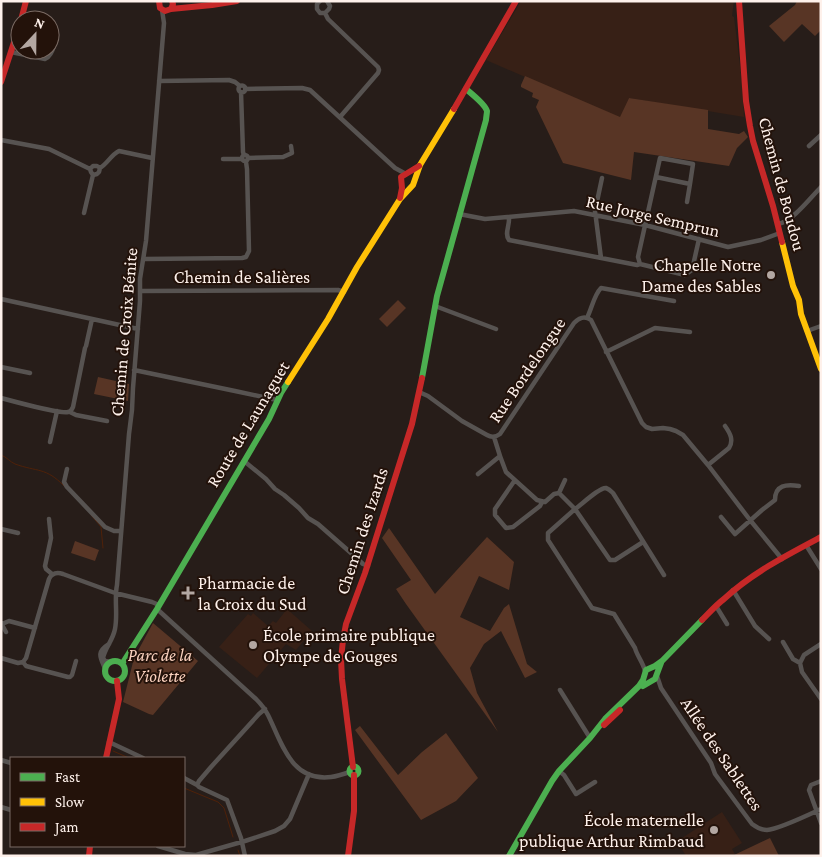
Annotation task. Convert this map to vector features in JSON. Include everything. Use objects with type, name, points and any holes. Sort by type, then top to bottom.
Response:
[{"type":"street","points":[[151,2],[167,6],[186,7],[213,6],[237,1]]},
{"type":"street","points":[[320,1],[317,4],[317,9],[321,13],[325,13],[328,19],[379,70],[340,117]]},
{"type":"street","points":[[325,13],[330,6],[327,1]]},
{"type":"street","name":"Route de Launaguet","points":[[122,664],[158,607],[278,400],[344,292],[357,266],[400,198],[413,185],[420,165],[466,90],[516,1]]},
{"type":"street","name":"Chemin de Boudou","points":[[739,1],[746,101],[750,126],[778,224],[793,286],[797,293],[807,331],[821,368]]},
{"type":"street","name":"Chemin de Croix Bénite","points":[[112,662],[105,661],[103,658],[116,627],[115,593],[128,434],[132,410],[140,290],[167,6]]},
{"type":"street","points":[[1,82],[10,55]]},
{"type":"street","points":[[144,258],[242,258],[248,255],[249,251],[247,168],[242,152],[244,86],[228,80],[159,81]]},
{"type":"street","points":[[243,91],[302,88],[313,91],[395,168],[404,178],[406,188],[410,187]]},
{"type":"street","name":"Chemin des Izards","points":[[348,856],[354,811],[352,771],[342,679],[341,658],[343,640],[346,624],[368,566],[412,424],[438,290],[487,114],[484,107],[466,90]]},
{"type":"street","points":[[809,146],[821,135]]},
{"type":"street","points":[[1,140],[49,149],[90,168],[93,174],[84,213]]},
{"type":"street","points":[[223,159],[283,157],[292,153],[291,146]]},
{"type":"street","points":[[93,174],[98,174],[100,168],[119,151],[152,158]]},
{"type":"street","points":[[640,264],[638,257],[660,158],[693,164],[686,202]]},
{"type":"street","points":[[90,168],[95,165],[100,168]]},
{"type":"street","name":"Route de Launaguet","points":[[400,198],[404,178],[420,165]]},
{"type":"street","points":[[404,178],[411,175],[414,180]]},
{"type":"street","points":[[656,177],[690,184]]},
{"type":"street","points":[[600,258],[595,211],[602,178]]},
{"type":"street","points":[[778,224],[791,218],[821,187]]},
{"type":"street","name":"Rue Jorge Semprun","points":[[459,214],[485,219],[574,211],[646,225],[728,248],[780,233]]},
{"type":"street","points":[[509,217],[506,235],[509,240],[637,265],[640,264],[685,275],[692,270],[699,239]]},
{"type":"street","points":[[587,318],[597,293],[601,288],[674,301]]},
{"type":"street","name":"Chemin de Salières","points":[[140,290],[338,290],[344,292]]},
{"type":"street","points":[[1,299],[138,329]]},
{"type":"street","points":[[435,306],[496,329]]},
{"type":"street","name":"Rue Bordelongue","points":[[419,392],[428,396],[487,436],[494,437],[500,434],[574,323],[578,319],[587,318],[590,320],[642,423],[652,429],[662,428],[676,431],[683,435],[782,559]]},
{"type":"street","points":[[70,412],[73,407],[92,319]]},
{"type":"street","points":[[807,331],[821,326]]},
{"type":"street","points":[[606,352],[655,328],[690,332]]},
{"type":"street","points":[[1,367],[30,373]]},
{"type":"street","points":[[134,370],[278,400]]},
{"type":"street","points":[[1,398],[106,421]]},
{"type":"street","points":[[50,442],[57,411]]},
{"type":"street","points":[[708,465],[731,445],[730,434],[725,426]]},
{"type":"street","points":[[494,437],[506,472],[537,500],[542,502]]},
{"type":"street","points":[[478,474],[500,456]]},
{"type":"street","points":[[244,461],[308,518],[318,524],[363,564],[368,566]]},
{"type":"street","points":[[67,469],[64,482],[67,487],[105,527],[120,532]]},
{"type":"street","points":[[515,480],[495,508],[495,515],[506,528],[513,527],[540,506],[542,502],[558,493],[566,480]]},
{"type":"street","points":[[721,517],[735,534],[775,500],[775,495],[780,488],[789,485],[798,486]]},
{"type":"street","points":[[650,673],[636,653],[635,648],[614,614],[592,608],[548,540],[548,533],[601,489],[607,488],[613,493],[664,575]]},
{"type":"street","points":[[558,493],[575,510],[610,560],[615,560],[643,542]]},
{"type":"street","points":[[49,519],[51,538],[45,566],[52,574],[64,574],[115,593],[152,602],[188,639],[249,692],[265,709],[290,760],[298,768],[309,774],[329,777],[352,771]]},
{"type":"street","points":[[1,529],[18,533]]},
{"type":"street","points":[[509,856],[559,771],[590,738],[613,718],[644,684],[650,673],[733,590],[821,537]]},
{"type":"street","points":[[806,545],[821,569]]},
{"type":"street","points":[[23,662],[28,653],[52,574]]},
{"type":"street","points":[[733,590],[755,626],[769,638]]},
{"type":"street","points":[[716,606],[728,624]]},
{"type":"street","points":[[6,632],[2,623],[9,621],[35,628]]},
{"type":"street","points":[[783,642],[793,659],[800,662]]},
{"type":"street","name":"Chemin de Croix Bénite","points":[[106,671],[100,655],[102,649],[110,643]]},
{"type":"street","points":[[821,644],[804,654],[800,662],[802,672],[821,700]]},
{"type":"street","points":[[1,658],[18,663],[23,662]]},
{"type":"street","points":[[23,662],[26,666],[68,677],[72,675],[76,661]]},
{"type":"street","points":[[112,662],[122,664],[125,673],[122,678],[117,681],[109,679],[106,675],[107,666],[112,662]]},
{"type":"street","name":"Allée des Sablettes","points":[[650,673],[711,763],[715,774],[752,824],[759,829],[767,830],[818,810]]},
{"type":"street","points":[[106,757],[119,699],[117,681]]},
{"type":"street","points":[[560,690],[590,738]]},
{"type":"street","points":[[198,785],[200,779],[265,709]]},
{"type":"street","points":[[108,742],[141,757]]},
{"type":"street","points":[[559,771],[564,775],[576,794],[595,782]]},
{"type":"street","points":[[161,847],[184,855],[202,854],[275,831],[284,826],[293,815],[309,774]]},
{"type":"street","points":[[185,778],[227,800],[245,856]]},
{"type":"street","points":[[821,781],[811,785],[809,790],[818,810],[821,823]]},
{"type":"shaded area","points":[[521,1],[734,1],[732,16],[734,17],[742,82],[744,117],[629,98],[620,118],[486,60]]},
{"type":"shaded area","name":"École primaire publique Olympe de Gouges","points":[[287,609],[312,631],[296,650],[286,644],[257,678],[219,647],[248,614],[251,616],[253,613],[268,626],[273,621],[276,623]]},
{"type":"shaded area","name":"École maternelle publique Arthur Rimbaud","points":[[722,812],[742,843],[732,849],[735,854],[731,856],[691,856],[689,854],[686,856],[678,843],[679,840]]},
{"type":"green space","points":[[797,1],[821,1],[821,30],[815,36],[802,24],[784,42],[769,26],[795,5]]},
{"type":"green space","points":[[525,76],[620,117],[629,98],[708,110],[708,129],[739,134],[744,131],[748,137],[737,148],[729,166],[634,152],[631,180],[563,163],[536,107],[539,100],[532,97],[533,93],[521,87]]},
{"type":"green space","points":[[398,300],[406,308],[387,327],[379,319]]},
{"type":"green space","points":[[98,377],[129,384],[128,401],[94,394]]},
{"type":"green space","points":[[389,528],[435,594],[487,537],[514,562],[509,590],[479,576],[460,617],[490,631],[504,608],[509,604],[527,664],[537,672],[525,678],[501,631],[484,644],[470,668],[477,693],[498,732],[396,589],[411,580],[382,538]]},
{"type":"green space","points":[[75,541],[99,550],[95,561],[71,553]]},
{"type":"green space","name":"Parc de la Violette","points":[[153,623],[198,661],[153,715],[123,702],[134,658]]},
{"type":"green space","points":[[360,726],[398,775],[422,752],[446,733],[478,778],[456,801],[421,820],[355,730]]},
{"type":"green space","points":[[770,838],[779,856],[732,856]]},
{"type":"waterway","points":[[1,455],[15,464],[46,473],[64,486]]},
{"type":"waterway","points":[[91,515],[101,527],[103,548]]},
{"type":"waterway","points":[[113,751],[127,757]]},
{"type":"waterway","points":[[185,788],[218,802],[224,808],[233,837]]},
{"type":"waterway","points":[[238,850],[240,856]]},
{"type":"traffic: fast","points":[[422,378],[437,296],[486,120],[486,108],[466,89]]},
{"type":"traffic: fast","points":[[122,664],[157,609],[269,419],[288,382]]},
{"type":"traffic: fast","points":[[509,856],[559,771],[605,719],[639,686],[646,670],[662,661],[702,620]]},
{"type":"traffic: fast","points":[[115,661],[122,664],[125,671],[122,678],[115,681],[108,678],[105,671],[108,664],[115,661]]},
{"type":"traffic: fast","points":[[643,686],[655,679],[661,663]]},
{"type":"traffic: fast","points":[[354,767],[358,771],[354,775],[350,771],[354,767]]},
{"type":"traffic: slow","points":[[288,382],[400,199],[413,185],[420,165],[454,109]]},
{"type":"traffic: slow","points":[[782,242],[793,286],[799,300],[801,314],[821,369]]},
{"type":"traffic: jam","points":[[24,10],[26,1]]},
{"type":"traffic: jam","points":[[159,1],[160,8],[165,11],[171,9],[172,1]]},
{"type":"traffic: jam","points":[[171,9],[237,1]]},
{"type":"traffic: jam","points":[[454,109],[516,1]]},
{"type":"traffic: jam","points":[[739,1],[746,101],[750,126],[782,242]]},
{"type":"traffic: jam","points":[[1,82],[10,55]]},
{"type":"traffic: jam","points":[[400,198],[402,188],[401,177],[419,166]]},
{"type":"traffic: jam","points":[[353,767],[342,679],[341,659],[343,640],[346,624],[365,573],[412,424],[422,378]]},
{"type":"traffic: jam","points":[[702,620],[746,581],[770,565],[821,537]]},
{"type":"traffic: jam","points":[[106,757],[119,699],[117,681]]},
{"type":"traffic: jam","points":[[604,725],[620,710]]},
{"type":"traffic: jam","points":[[348,856],[354,811],[354,775]]},
{"type":"traffic: jam","points":[[89,856],[90,847]]},
{"type":"place","name":"Chapelle Notre Dame des Sables","points":[[771,275]]},
{"type":"place","name":"Pharmacie de la Croix du Sud","points":[[188,593]]},
{"type":"place","name":"École primaire publique Olympe de Gouges","points":[[253,645]]},
{"type":"place","name":"École maternelle publique Arthur Rimbaud","points":[[714,830]]}]
